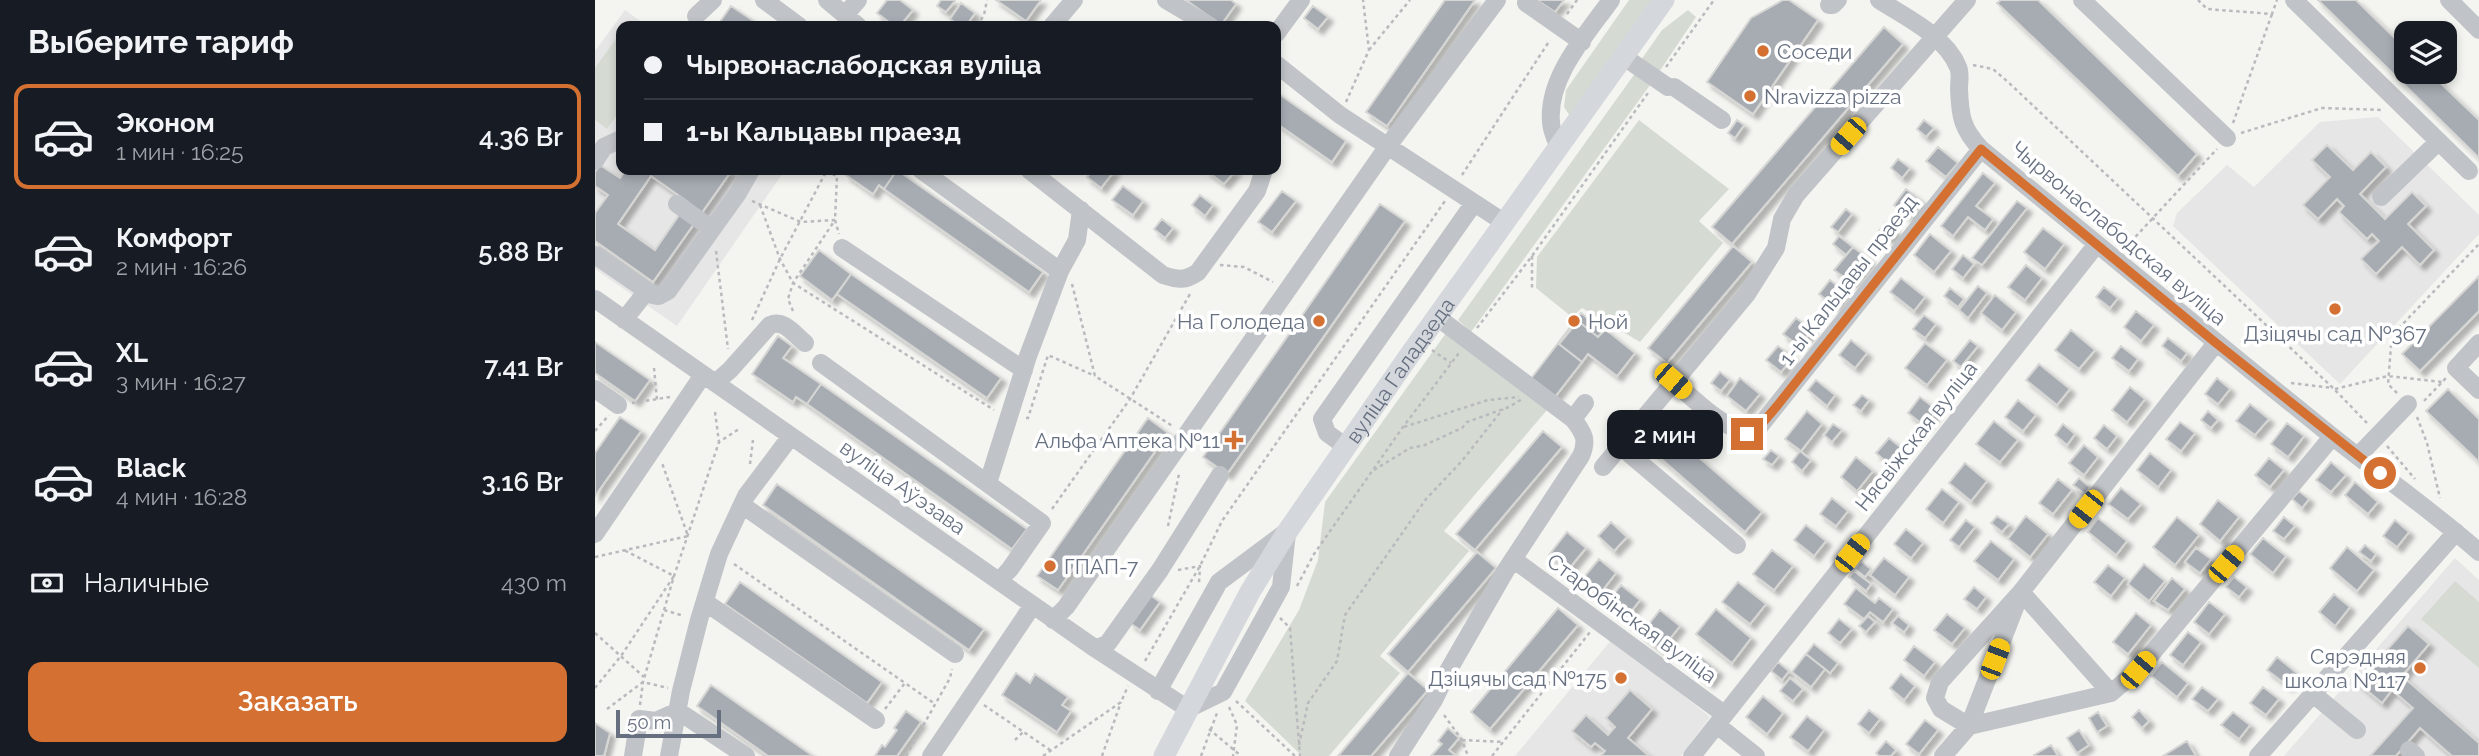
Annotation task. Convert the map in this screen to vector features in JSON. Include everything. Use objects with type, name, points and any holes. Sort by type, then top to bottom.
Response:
[{"type":"main road","name":"вуліца Галадзеда","points":[[1164,756],[1250,592],[1287,532],[1345,446],[1664,0]]},
{"type":"street","points":[[696,16],[713,0]]},
{"type":"street","points":[[764,0],[792,21]]},
{"type":"street","points":[[827,0],[852,21],[858,0]]},
{"type":"street","points":[[1056,21],[1074,0]]},
{"type":"street","points":[[1166,0],[1202,21]]},
{"type":"street","points":[[1281,27],[1301,0]]},
{"type":"street","points":[[1053,620],[1066,607],[1388,146],[1497,0]]},
{"type":"street","points":[[1559,148],[1551,124],[1551,108],[1563,70],[1611,0]]},
{"type":"street","points":[[1879,0],[1935,37],[1959,68]]},
{"type":"street","points":[[1604,467],[1765,269],[1776,248],[1781,219],[1796,195],[1967,0]]},
{"type":"street","points":[[2082,0],[2227,138]]},
{"type":"street","points":[[2294,0],[2469,172]]},
{"type":"street","points":[[2449,0],[2479,30]]},
{"type":"street","points":[[1526,3],[1582,42]]},
{"type":"street","points":[[1624,57],[1722,120]]},
{"type":"street","points":[[1281,68],[1340,115],[1505,223]]},
{"type":"street","name":"Чырвонаслабодская вуліца","points":[[1959,68],[1960,112],[1967,135],[1981,149],[2216,343],[2479,552]]},
{"type":"street","points":[[595,161],[604,147],[616,141]]},
{"type":"street","points":[[2381,197],[2438,142]]},
{"type":"street","name":"1-ы Кальцавы праезд","points":[[1673,381],[1719,422],[1747,434],[1760,426],[1981,149]]},
{"type":"street","points":[[595,255],[646,292],[659,296],[668,291],[748,175]]},
{"type":"street","points":[[929,175],[1060,271]]},
{"type":"street","points":[[1036,175],[1163,275],[1178,280],[1189,278],[1200,268],[1257,191],[1262,175]]},
{"type":"street","points":[[1345,446],[1327,433],[1322,419],[1474,203]]},
{"type":"street","points":[[677,204],[710,232]]},
{"type":"street","points":[[988,483],[1024,370],[1060,271],[1077,240],[1081,210]]},
{"type":"street","name":"Нясвіжская вуліца","points":[[1692,756],[2097,244]]},
{"type":"street","points":[[842,248],[1024,370]]},
{"type":"street","points":[[624,320],[646,292]]},
{"type":"street","name":"вуліца Аўэзава","points":[[595,299],[1053,620],[1188,709]]},
{"type":"street","points":[[1398,756],[1434,701],[1448,671],[1513,559],[1581,457],[1587,443],[1573,419],[1437,317]]},
{"type":"street","points":[[595,534],[691,394],[709,379],[730,370],[769,325],[784,325],[805,343]]},
{"type":"street","points":[[2216,343],[2021,592],[1940,682],[1935,698],[1941,709],[1969,726],[2111,692],[2138,670],[2332,436]]},
{"type":"street","points":[[2479,343],[2456,368],[2479,390]]},
{"type":"street","points":[[821,363],[1042,523],[999,581]]},
{"type":"street","points":[[595,389],[618,405]]},
{"type":"street","points":[[1573,419],[1585,403]]},
{"type":"street","points":[[2358,456],[2412,407]]},
{"type":"street","points":[[669,756],[681,691],[719,554],[742,505],[791,436]]},
{"type":"street","points":[[1620,446],[1737,545]]},
{"type":"street","points":[[1096,649],[1108,643],[1157,574],[1220,475]]},
{"type":"street","points":[[742,505],[955,654]]},
{"type":"street","points":[[2258,756],[2313,694],[2450,527]]},
{"type":"street","points":[[1159,691],[1219,582],[1287,532]]},
{"type":"street","name":"Старобінская вуліца","points":[[1513,559],[1598,621],[1721,720],[1756,756]]},
{"type":"street","points":[[2021,592],[2111,692]]},
{"type":"street","points":[[1943,756],[1969,726],[2021,592]]},
{"type":"street","points":[[705,602],[876,720]]},
{"type":"street","points":[[931,756],[1033,605]]},
{"type":"street","points":[[2313,694],[2357,730]]},
{"type":"street","points":[[633,756],[639,719],[656,721],[678,711]]},
{"type":"street","points":[[678,711],[746,756]]},
{"type":"path","points":[[980,21],[987,0]]},
{"type":"path","points":[[1363,0],[1369,50]]},
{"type":"path","points":[[1340,115],[1369,50],[1410,0]]},
{"type":"path","points":[[1571,8],[1577,0]]},
{"type":"path","points":[[2198,0],[2207,9],[2272,14]]},
{"type":"path","points":[[2115,258],[2227,138],[2277,0]]},
{"type":"path","points":[[1103,756],[1133,674],[1146,660],[1222,521],[1453,190],[1559,26]]},
{"type":"path","points":[[1959,68],[1974,65],[1993,69],[2334,388],[2419,484]]},
{"type":"path","points":[[2227,138],[2322,108],[2385,110]]},
{"type":"path","points":[[752,321],[780,259],[825,175]]},
{"type":"path","points":[[805,343],[788,299],[793,283],[835,220],[837,176]]},
{"type":"path","points":[[738,193],[801,222],[835,220]]},
{"type":"path","points":[[760,205],[780,259],[793,283],[1008,419],[1028,418],[1048,355],[1094,376],[1187,435]]},
{"type":"path","points":[[710,232],[720,264],[730,370]]},
{"type":"path","points":[[2450,527],[2427,443],[2412,407],[2388,384],[2391,346],[2399,328],[2479,244]]},
{"type":"path","points":[[1532,256],[1532,288]]},
{"type":"path","points":[[1042,523],[1130,399],[1189,297],[1200,268],[1244,267],[1289,291]]},
{"type":"path","points":[[1060,271],[1071,282],[1094,376]]},
{"type":"path","points":[[1430,348],[1451,363]]},
{"type":"path","points":[[654,368],[657,400]]},
{"type":"path","points":[[2412,407],[2456,368]]},
{"type":"path","points":[[2263,380],[2334,388],[2388,376],[2442,382]]},
{"type":"path","points":[[595,431],[618,405],[691,394]]},
{"type":"path","points":[[1371,472],[1410,448],[1425,445],[1462,428],[1467,422],[1503,409],[1525,397],[1489,400],[1403,427]]},
{"type":"path","points":[[1297,756],[1308,703],[1337,661],[1345,615],[1426,499],[1461,462],[1503,409]]},
{"type":"path","points":[[639,719],[644,680],[664,610],[719,442],[715,412]]},
{"type":"path","points":[[719,442],[739,429]]},
{"type":"path","points":[[656,446],[688,536]]},
{"type":"path","points":[[1165,536],[1179,473]]},
{"type":"path","points":[[595,557],[688,536]]},
{"type":"path","points":[[624,550],[674,576]]},
{"type":"path","points":[[719,554],[935,704]]},
{"type":"path","points":[[1157,574],[1199,566]]},
{"type":"path","points":[[1199,566],[1199,592]]},
{"type":"path","points":[[595,688],[621,656],[674,576]]},
{"type":"path","points":[[664,610],[699,620]]},
{"type":"path","points":[[1280,618],[1290,628],[1299,745]]},
{"type":"path","points":[[1492,756],[1598,621]]},
{"type":"path","points":[[595,634],[644,680],[681,691]]},
{"type":"path","points":[[906,756],[950,678],[955,654]]},
{"type":"path","points":[[607,709],[644,680]]},
{"type":"path","points":[[876,720],[905,683]]},
{"type":"path","points":[[971,696],[1050,750]]},
{"type":"path","points":[[1233,756],[1237,725],[1229,707],[1231,697],[1297,756]]},
{"type":"path","points":[[1434,701],[1462,740],[1468,756]]},
{"type":"path","points":[[1043,756],[1121,702]]},
{"type":"path","points":[[1201,756],[1217,712]]},
{"type":"path","points":[[1209,729],[1241,756]]},
{"type":"path","points":[[1015,740],[1023,733]]},
{"type":"path","points":[[1462,740],[1504,742]]},
{"type":"shaded area","points":[[1629,0],[1652,0],[1570,116],[1564,107],[1566,90]]},
{"type":"shaded area","points":[[625,10],[640,21],[617,21]]},
{"type":"shaded area","points":[[1688,10],[1696,17],[1659,72],[1641,60],[1662,30]]},
{"type":"shaded area","points":[[616,22],[616,175],[782,175],[677,326],[595,269],[595,51]]},
{"type":"shaded area","points":[[616,39],[616,116],[607,129],[595,120],[595,68]]},
{"type":"shaded area","points":[[1636,72],[1653,81],[1471,332],[1458,320]]},
{"type":"shaded area","name":"Дзіцячы сад №367","points":[[2378,117],[2479,215],[2479,234],[2340,384],[2173,226],[2177,213],[2227,165],[2254,187],[2320,122]]},
{"type":"shaded area","points":[[1639,120],[1729,189],[1699,221],[1723,243],[1640,342],[1582,308],[1572,317],[1536,288],[1537,257]]},
{"type":"shaded area","points":[[1446,333],[1547,410],[1444,531],[1469,551],[1380,656],[1400,673],[1329,756],[1302,756],[1245,701],[1299,610],[1318,560],[1325,502]]},
{"type":"shaded area","name":"Сярэдняя школа №117","points":[[2455,558],[2479,580],[2479,756],[2284,756]]},
{"type":"shaded area","points":[[2455,581],[2479,602],[2479,668],[2421,619]]},
{"type":"shaded area","name":"Дзіцячы сад №175","points":[[1613,638],[1710,717],[1681,756],[1515,756]]},
{"type":"building","points":[[887,0],[900,0],[913,10],[904,21],[887,21],[877,13]]},
{"type":"building","points":[[941,0],[955,1],[946,12],[937,6]]},
{"type":"building","points":[[996,0],[1041,0],[1026,21]]},
{"type":"building","points":[[1186,0],[1231,0],[1236,4],[1224,21],[1215,21]]},
{"type":"building","points":[[1445,0],[1475,0],[1387,126],[1366,112]]},
{"type":"building","points":[[1537,0],[1564,0],[1555,12]]},
{"type":"building","name":"Соседи","points":[[1783,0],[1789,0],[1818,20],[1753,114],[1707,82],[1751,18]]},
{"type":"building","points":[[2001,0],[2038,0],[2197,154],[2178,176],[1997,3]]},
{"type":"building","points":[[2318,0],[2356,0],[2394,37],[2394,75]]},
{"type":"building","points":[[961,3],[975,13],[969,21],[950,19]]},
{"type":"building","points":[[731,6],[754,21],[720,21]]},
{"type":"building","points":[[1313,6],[1328,17],[1318,29],[1304,18]]},
{"type":"building","points":[[1884,27],[1903,44],[1732,244],[1712,227]]},
{"type":"building","points":[[2404,84],[2442,84],[2479,120],[2479,158]]},
{"type":"building","points":[[1281,96],[1346,141],[1332,162],[1281,126]]},
{"type":"building","points":[[1737,120],[1744,125],[1735,138],[1728,133]]},
{"type":"building","points":[[1924,120],[1934,128],[1926,137],[1917,129]]},
{"type":"building","points":[[2327,145],[2353,170],[2371,152],[2386,167],[2360,194],[2385,219],[2412,192],[2426,206],[2408,224],[2434,250],[2420,265],[2402,247],[2376,274],[2361,259],[2379,241],[2372,234],[2367,239],[2339,212],[2344,206],[2337,199],[2318,219],[2303,205],[2330,177],[2312,160]]},
{"type":"building","points":[[1938,147],[1958,163],[1946,177],[1926,161]]},
{"type":"building","points":[[1898,159],[1910,168],[1902,178],[1891,168]]},
{"type":"building","points":[[600,165],[620,178],[622,175],[728,175],[653,282],[595,241],[595,213],[608,195],[595,186],[595,172]],"holes":[[[651,176],[688,202],[655,250],[618,224]]]},
{"type":"building","points":[[1983,173],[1995,183],[1976,206],[1993,219],[1985,230],[1968,217],[1953,236],[1941,226]]},
{"type":"building","points":[[846,175],[894,175],[884,189],[879,185],[873,194]]},
{"type":"building","points":[[894,175],[904,175],[1043,272],[1029,292],[884,189]]},
{"type":"building","points":[[1089,175],[1111,175],[1101,188],[1087,177]]},
{"type":"building","points":[[1212,175],[1232,175],[1224,184]]},
{"type":"building","points":[[1123,186],[1143,201],[1133,215],[1112,200]]},
{"type":"building","points":[[1906,189],[1924,203],[1911,219],[1894,205]]},
{"type":"building","points":[[1282,191],[1296,201],[1272,232],[1258,222]]},
{"type":"building","points":[[1200,195],[1213,205],[1205,216],[1192,205]]},
{"type":"building","points":[[2017,201],[2027,208],[1982,265],[1972,258]]},
{"type":"building","points":[[1380,204],[1405,221],[1227,474],[1203,457]]},
{"type":"building","points":[[1846,209],[1852,214],[1838,232],[1831,227]]},
{"type":"building","points":[[1162,219],[1173,228],[1165,238],[1154,229]]},
{"type":"building","points":[[1885,223],[1896,231],[1889,239],[1879,231]]},
{"type":"building","points":[[2043,228],[2064,244],[2045,269],[2024,252]]},
{"type":"building","points":[[1930,234],[1951,251],[1934,272],[1914,255]]},
{"type":"building","points":[[1839,236],[1853,247],[1846,255],[1833,244]]},
{"type":"building","points":[[1733,246],[1752,262],[1667,363],[1648,348]]},
{"type":"building","points":[[1853,247],[1870,260],[1852,283],[1834,270]]},
{"type":"building","points":[[819,250],[851,274],[832,300],[800,276]]},
{"type":"building","points":[[1963,255],[1974,264],[1963,278],[1952,269]]},
{"type":"building","points":[[2026,265],[2042,278],[2025,300],[2008,287]]},
{"type":"building","points":[[851,274],[1001,378],[987,398],[837,294]]},
{"type":"building","points":[[2479,276],[2479,311],[2420,371],[2402,354]]},
{"type":"building","points":[[1901,278],[1925,297],[1914,311],[1890,292]]},
{"type":"building","points":[[1830,280],[1845,292],[1834,306],[1819,294]]},
{"type":"building","points":[[1978,286],[1987,293],[1968,318],[1959,310]]},
{"type":"building","points":[[2104,287],[2118,298],[2110,308],[2096,297]]},
{"type":"building","points":[[1950,288],[1964,299],[1958,307],[1944,296]]},
{"type":"building","points":[[1995,295],[2016,312],[2002,330],[1981,313]]},
{"type":"building","points":[[2136,311],[2154,325],[2141,341],[2124,327]]},
{"type":"building","points":[[1581,313],[1604,331],[1598,337],[1578,321],[1559,344],[1582,362],[1554,398],[1530,380]]},
{"type":"building","points":[[1924,315],[1936,324],[1925,338],[1913,329]]},
{"type":"building","points":[[1796,318],[1812,330],[1799,346],[1783,334]]},
{"type":"building","points":[[1578,321],[1598,337],[1605,329],[1635,353],[1617,376],[1588,354],[1582,362],[1559,344]]},
{"type":"building","points":[[2071,330],[2095,350],[2079,369],[2055,350]]},
{"type":"building","points":[[778,336],[792,346],[783,358],[821,384],[807,404],[796,397],[793,402],[752,374]]},
{"type":"building","points":[[2168,338],[2187,353],[2181,361],[2162,346]]},
{"type":"building","points":[[1851,340],[1867,353],[1855,368],[1839,355]]},
{"type":"building","points":[[1970,340],[1978,346],[1961,367],[1953,361]]},
{"type":"building","points":[[595,342],[650,380],[635,401],[595,373]]},
{"type":"building","points":[[1925,343],[1947,360],[1927,385],[1905,368]]},
{"type":"building","points":[[1778,346],[1793,357],[1781,372],[1766,360]]},
{"type":"building","points":[[2121,346],[2138,359],[2129,371],[2112,358]]},
{"type":"building","points":[[2039,364],[2070,389],[2057,405],[2026,380]]},
{"type":"building","points":[[1720,372],[1730,380],[1721,391],[1711,383]]},
{"type":"building","points":[[1740,378],[1760,394],[1746,411],[1727,396]]},
{"type":"building","points":[[2217,378],[2230,389],[2218,404],[2205,394]]},
{"type":"building","points":[[1816,380],[1835,395],[1827,406],[1808,390]]},
{"type":"building","points":[[821,384],[1027,529],[1012,549],[807,404]]},
{"type":"building","points":[[2130,387],[2145,399],[2127,422],[2112,410]]},
{"type":"building","points":[[2448,389],[2479,419],[2479,462],[2426,411]]},
{"type":"building","points":[[1862,395],[1869,400],[1861,411],[1853,405]]},
{"type":"building","points":[[1920,397],[1937,410],[1925,426],[1908,413]]},
{"type":"building","points":[[2018,400],[2036,415],[2023,431],[2005,417]]},
{"type":"building","points":[[2250,404],[2269,419],[2255,435],[2236,421]]},
{"type":"building","points":[[1807,411],[1822,424],[1801,451],[1785,439]]},
{"type":"building","points":[[2208,411],[2218,420],[2211,428],[2201,420]]},
{"type":"building","points":[[620,417],[641,431],[595,496],[595,453]]},
{"type":"building","points":[[1148,418],[1168,433],[1058,590],[1037,576]]},
{"type":"building","points":[[1994,421],[2018,440],[2000,462],[1976,444]]},
{"type":"building","points":[[2180,422],[2195,433],[2181,451],[2166,439]]},
{"type":"building","points":[[2287,423],[2304,436],[2288,457],[2271,444]]},
{"type":"building","points":[[1660,424],[1762,512],[1745,532],[1643,443]]},
{"type":"building","points":[[1833,424],[1842,430],[1832,442],[1824,435]]},
{"type":"building","points":[[2063,424],[2075,434],[2067,445],[2055,435]]},
{"type":"building","points":[[2104,425],[2117,436],[2107,449],[2094,438]]},
{"type":"building","points":[[1543,431],[1562,447],[1475,550],[1456,534]]},
{"type":"building","points":[[1889,438],[1904,450],[1891,466],[1876,453]]},
{"type":"building","points":[[2084,445],[2098,457],[2084,475],[2069,463]]},
{"type":"building","points":[[1771,450],[1779,456],[1772,465],[1763,459]]},
{"type":"building","points":[[1800,451],[1811,460],[1802,471],[1792,462]]},
{"type":"building","points":[[2150,453],[2171,470],[2158,487],[2137,470]]},
{"type":"building","points":[[1856,457],[1873,471],[1857,491],[1841,477]]},
{"type":"building","points":[[2269,458],[2284,470],[2270,487],[2255,475]]},
{"type":"building","points":[[2331,462],[2346,475],[2331,492],[2316,480]]},
{"type":"building","points":[[1965,463],[1987,481],[1971,501],[1949,483]]},
{"type":"building","points":[[2079,478],[2090,487],[2085,494],[2073,485]]},
{"type":"building","points":[[2058,479],[2072,490],[2053,514],[2039,503]]},
{"type":"building","points":[[2355,482],[2378,502],[2368,514],[2345,495]]},
{"type":"building","points":[[777,484],[984,629],[969,650],[763,505]]},
{"type":"building","points":[[2121,488],[2141,504],[2128,519],[2108,504]]},
{"type":"building","points":[[1942,489],[1959,502],[1943,523],[1926,509]]},
{"type":"building","points":[[2299,491],[2309,499],[2302,508],[2292,499]]},
{"type":"building","points":[[1832,498],[1848,511],[1836,526],[1820,514]]},
{"type":"building","points":[[2218,500],[2239,517],[2220,541],[2200,524]]},
{"type":"building","points":[[1997,516],[2009,524],[2002,532],[1991,523]]},
{"type":"building","points":[[2026,516],[2048,534],[2030,557],[2008,539]]},
{"type":"building","points":[[2177,517],[2199,535],[2175,565],[2153,547]]},
{"type":"building","points":[[2284,517],[2295,526],[2284,539],[2273,531]]},
{"type":"building","points":[[2098,518],[2127,541],[2116,555],[2088,532]]},
{"type":"building","points":[[1966,520],[1975,527],[1959,547],[1950,540]]},
{"type":"building","points":[[2395,520],[2409,532],[2397,547],[2383,536]]},
{"type":"building","points":[[1611,522],[1627,537],[1614,551],[1598,536]]},
{"type":"building","points":[[1806,525],[1826,541],[1814,556],[1794,540]]},
{"type":"building","points":[[1906,529],[1923,543],[1911,558],[1894,544]]},
{"type":"building","points":[[1567,532],[1586,548],[1568,570],[1549,555]]},
{"type":"building","points":[[2263,538],[2286,556],[2273,573],[2250,554]]},
{"type":"building","points":[[1991,541],[2014,559],[1998,580],[1974,561]]},
{"type":"building","points":[[2365,545],[2376,554],[2371,561],[2359,552]]},
{"type":"building","points":[[2347,547],[2374,570],[2357,591],[2330,568]]},
{"type":"building","points":[[2196,548],[2211,559],[2200,573],[2185,562]]},
{"type":"building","points":[[1772,550],[1793,566],[1774,590],[1753,574]]},
{"type":"building","points":[[1477,552],[1496,568],[1408,672],[1388,654]]},
{"type":"building","points":[[1884,558],[1909,577],[1895,595],[1870,575]]},
{"type":"building","points":[[1599,559],[1616,573],[1598,596],[1580,582]]},
{"type":"building","points":[[1861,561],[1871,569],[1865,577],[1855,569]]},
{"type":"building","points":[[2144,564],[2165,581],[2149,601],[2128,584]]},
{"type":"building","points":[[2108,565],[2125,578],[2111,596],[2094,582]]},
{"type":"building","points":[[1854,571],[1871,584],[1866,591],[1849,577]]},
{"type":"building","points":[[2234,577],[2247,587],[2239,597],[2226,587]]},
{"type":"building","points":[[2172,578],[2185,589],[2168,610],[2154,601]]},
{"type":"building","points":[[740,582],[882,682],[867,703],[725,604]]},
{"type":"building","points":[[1738,582],[1766,604],[1750,624],[1722,602]]},
{"type":"building","points":[[1621,585],[1640,600],[1626,618],[1606,603]]},
{"type":"building","points":[[1974,587],[1986,597],[1977,609],[1964,599]]},
{"type":"building","points":[[1856,588],[1875,603],[1879,598],[1893,609],[1883,622],[1870,612],[1864,619],[1844,604]]},
{"type":"building","points":[[2334,594],[2350,607],[2335,626],[2319,612]]},
{"type":"building","points":[[1150,595],[1160,602],[1140,630],[1130,623]]},
{"type":"building","points":[[2209,602],[2225,614],[2209,634],[2194,622]]},
{"type":"building","points":[[1558,608],[1578,625],[1490,729],[1471,712]]},
{"type":"building","points":[[1716,609],[1751,638],[1732,663],[1696,634]]},
{"type":"building","points":[[1660,610],[1680,626],[1661,650],[1641,634]]},
{"type":"building","points":[[2136,613],[2151,625],[2128,654],[2113,642]]},
{"type":"building","points":[[1947,614],[1965,628],[1952,644],[1934,630]]},
{"type":"building","points":[[1868,616],[1875,622],[1866,632],[1859,626]]},
{"type":"building","points":[[1898,616],[1909,625],[1904,632],[1892,623]]},
{"type":"building","points":[[1839,619],[1852,629],[1840,643],[1828,633]]},
{"type":"building","points":[[2408,626],[2429,644],[2402,676],[2479,743],[2479,756],[2452,756],[2420,728],[2396,756],[2370,756],[2413,708],[2392,690],[2382,703],[2358,683]]},
{"type":"building","points":[[2188,632],[2201,642],[2183,665],[2170,655]]},
{"type":"building","points":[[1814,644],[1838,663],[1830,673],[1806,654]]},
{"type":"building","points":[[1914,646],[1935,662],[1924,676],[1904,660]]},
{"type":"building","points":[[1806,654],[1825,669],[1811,687],[1792,672]]},
{"type":"building","points":[[1701,657],[1718,671],[1709,683],[1691,668]]},
{"type":"building","points":[[2277,657],[2298,674],[2288,686],[2267,670]]},
{"type":"building","points":[[1778,662],[1789,671],[1782,680],[1771,671]]},
{"type":"building","points":[[2162,662],[2188,683],[2177,697],[2151,676]]},
{"type":"building","points":[[1016,673],[1030,683],[1035,674],[1068,697],[1062,705],[1071,711],[1057,732],[1002,695]]},
{"type":"building","points":[[1408,673],[1428,690],[1371,756],[1338,756]]},
{"type":"building","points":[[1901,674],[1915,686],[1904,700],[1890,688]]},
{"type":"building","points":[[1790,678],[1803,689],[1793,701],[1780,691]]},
{"type":"building","points":[[711,685],[813,756],[768,756],[697,706]]},
{"type":"building","points":[[2202,687],[2218,699],[2208,711],[2192,699]]},
{"type":"building","points":[[2263,687],[2279,699],[2266,715],[2250,703]]},
{"type":"building","points":[[1630,690],[1652,709],[1628,738],[1649,756],[1601,756],[1605,751],[1595,743],[1591,747],[1572,731],[1586,715],[1608,735],[1615,727],[1606,718]]},
{"type":"building","points":[[1763,696],[1783,713],[1767,734],[1746,717]]},
{"type":"building","points":[[1869,710],[1880,719],[1869,733],[1858,724]]},
{"type":"building","points":[[2139,710],[2149,721],[2142,728],[2132,717]]},
{"type":"building","points":[[906,711],[921,722],[897,756],[875,756],[897,730],[894,728]]},
{"type":"building","points":[[2098,712],[2107,726],[2097,732],[2089,718]]},
{"type":"building","points":[[2233,712],[2250,725],[2239,739],[2221,725]]},
{"type":"building","points":[[1807,716],[1824,730],[1808,751],[1790,737]]},
{"type":"building","points":[[1925,720],[1938,730],[1919,754],[1906,744]]},
{"type":"building","points":[[595,723],[610,733],[604,756],[595,756]]},
{"type":"building","points":[[1448,728],[1459,738],[1449,750],[1456,756],[1431,756],[1442,744],[1438,741]]},
{"type":"building","points":[[2079,730],[2089,745],[2077,753],[2067,738]]},
{"type":"building","points":[[1886,741],[1896,750],[1891,756],[1879,756],[1876,753]]},
{"type":"building","points":[[2187,741],[2196,756],[2163,756]]},
{"type":"building","points":[[2051,745],[2058,756],[2034,756],[2034,755]]},
{"type":"place","name":"Соседи","points":[[1763,51]]},
{"type":"place","name":"Nravizza pizza","points":[[1750,96]]},
{"type":"place","name":"Дзіцячы сад №367","points":[[2335,309]]},
{"type":"place","name":"На Голодеда","points":[[1319,321]]},
{"type":"place","name":"Ной","points":[[1574,321]]},
{"type":"place","name":"Альфа Аптека №11","points":[[1234,440]]},
{"type":"place","name":"ГПАП-7","points":[[1050,566]]},
{"type":"place","name":"Сярэдняя школа №117","points":[[2420,668]]},
{"type":"place","name":"Дзіцячы сад №175","points":[[1621,678]]},
{"type":"route","points":[[1747,434],[1760,426],[1777,406],[1981,149],[2216,343],[2380,473]]}]
